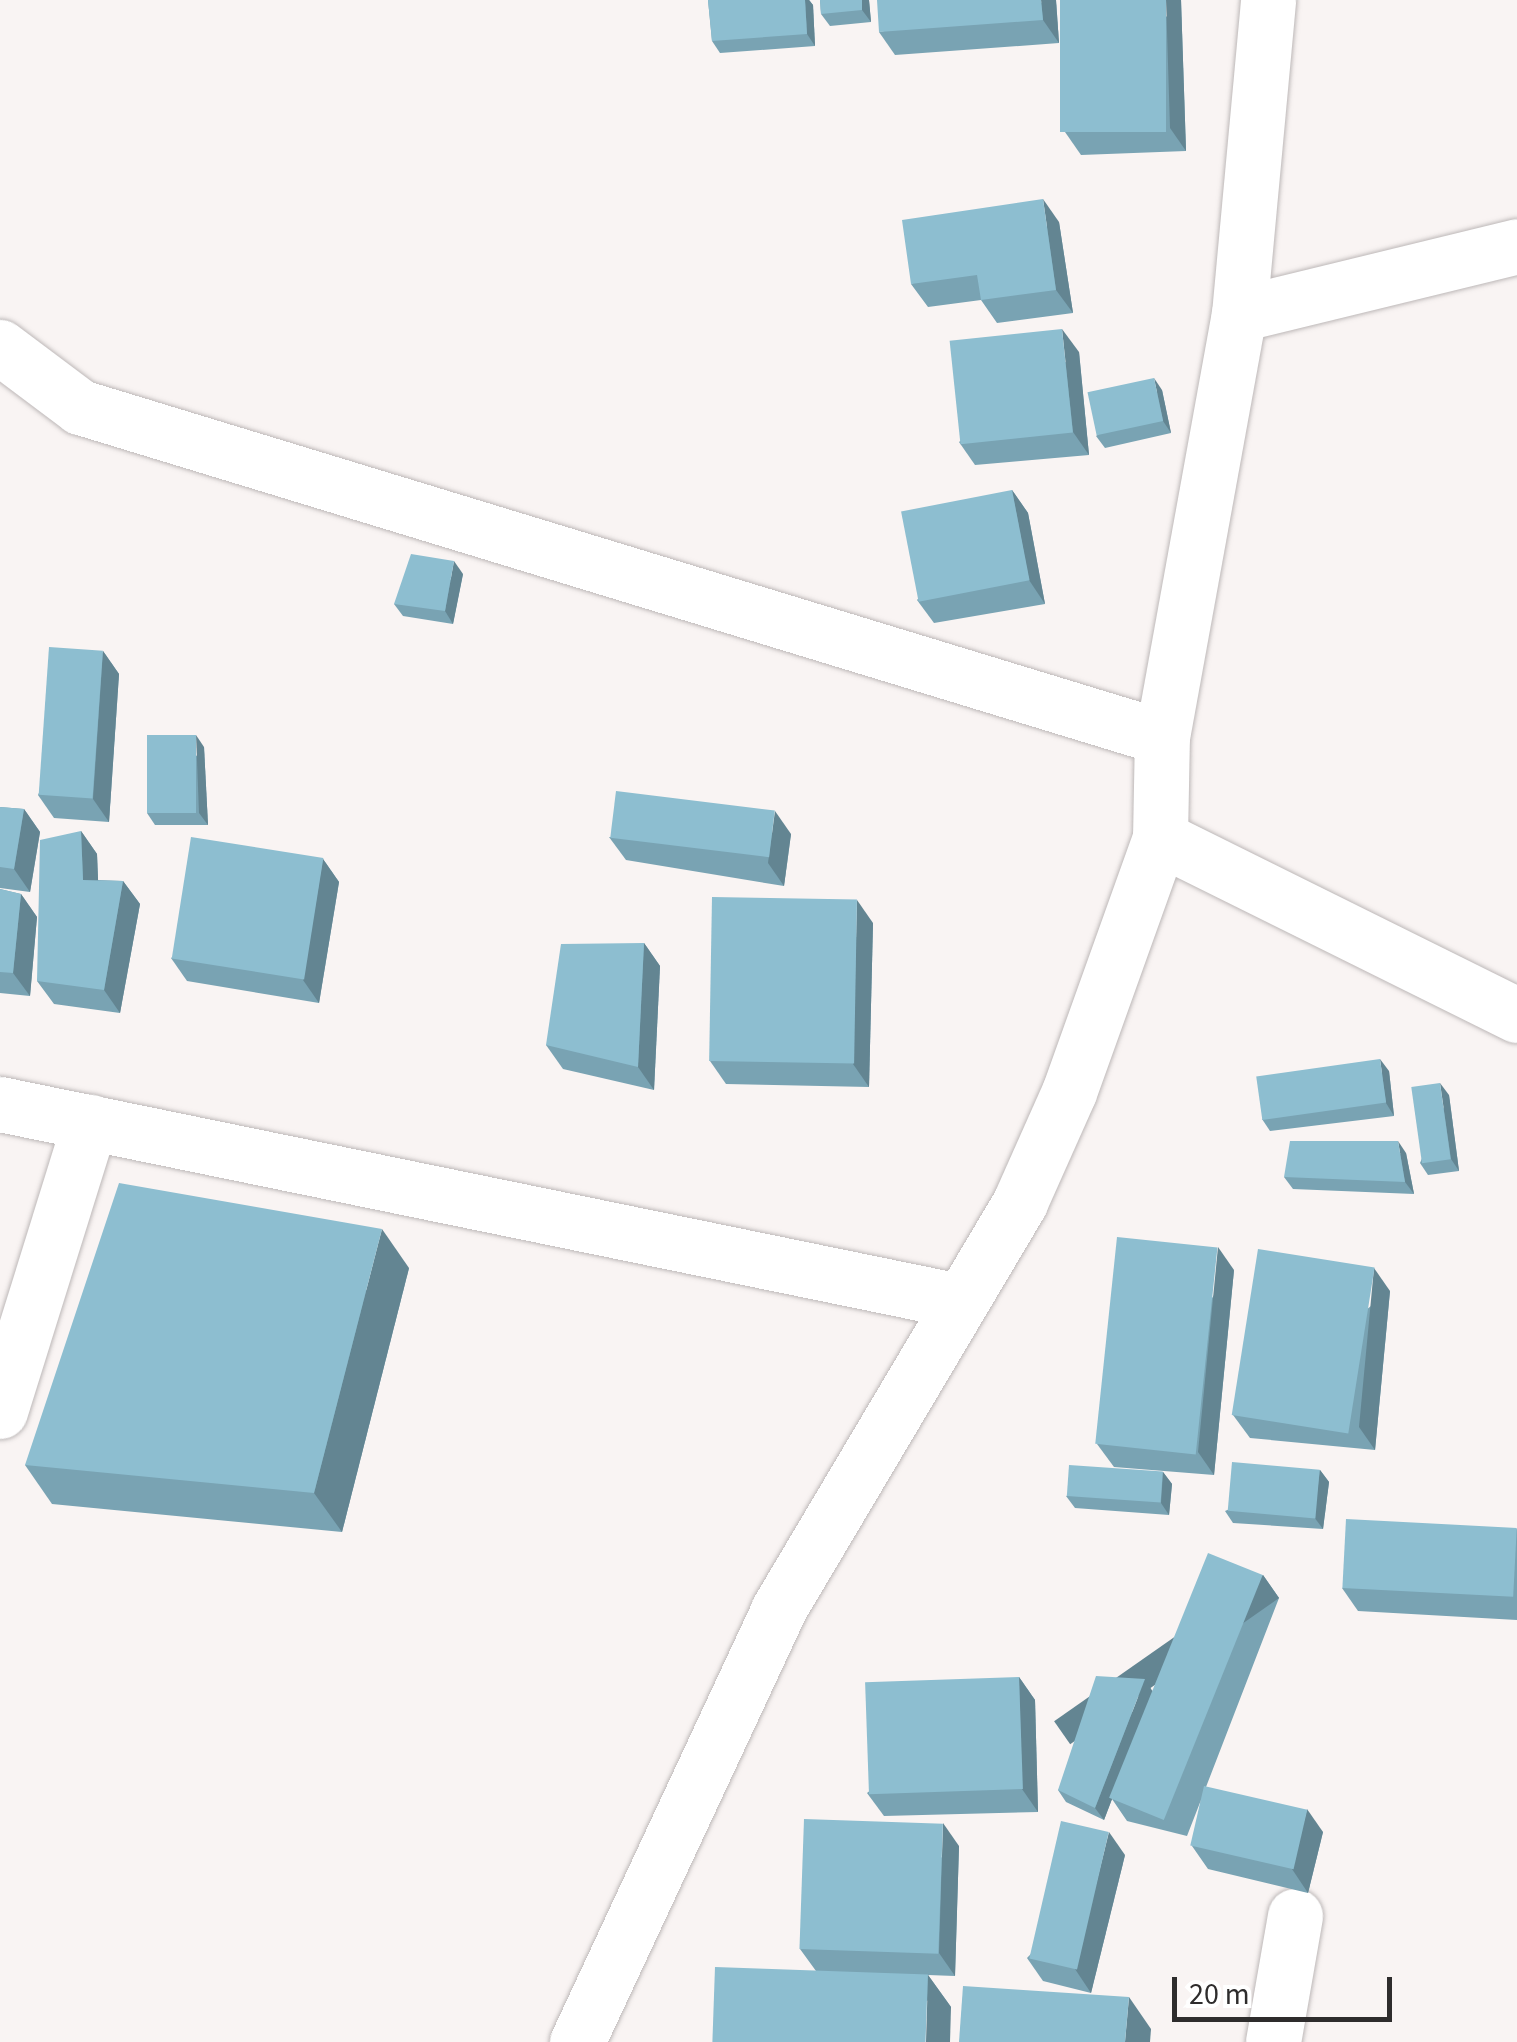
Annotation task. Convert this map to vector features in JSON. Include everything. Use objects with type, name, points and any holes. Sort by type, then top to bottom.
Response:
[{"type":"street","points":[[577,2042],[778,1610],[1020,1202],[1062,1108],[1160,838],[1162,737],[1239,314],[1268,0]]},
{"type":"street","points":[[1239,314],[1517,246]]},
{"type":"street","points":[[0,347],[80,407],[1162,737]]},
{"type":"street","points":[[1160,838],[1517,1015]]},
{"type":"street","points":[[0,1104],[958,1301]]},
{"type":"street","points":[[0,1410],[90,1122]]},
{"type":"street","points":[[1273,2042],[1295,1916]]},
{"type":"building","points":[[708,0],[805,0],[807,34],[712,41]]},
{"type":"building","points":[[820,0],[862,0],[862,10],[821,14]]},
{"type":"building","points":[[877,0],[1041,0],[1043,20],[879,32]]},
{"type":"building","points":[[1060,0],[1166,0],[1166,132],[1060,132]]},
{"type":"building","points":[[1043,199],[1056,290],[981,300],[977,275],[911,284],[902,220]]},
{"type":"building","points":[[1062,329],[1073,432],[960,444],[950,341]]},
{"type":"building","points":[[1154,378],[1163,421],[1097,435],[1087,392]]},
{"type":"building","points":[[1012,490],[1030,580],[919,602],[901,512]]},
{"type":"building","points":[[411,554],[454,561],[445,611],[394,604]]},
{"type":"building","points":[[49,647],[103,651],[93,798],[39,795]]},
{"type":"building","points":[[147,735],[196,735],[196,813],[147,813]]},
{"type":"building","points":[[616,791],[775,810],[769,857],[610,838]]},
{"type":"building","points":[[0,807],[24,809],[14,869],[0,867]]},
{"type":"building","points":[[81,831],[83,880],[123,881],[104,990],[37,981],[40,840]]},
{"type":"building","points":[[191,837],[323,858],[304,979],[172,958]]},
{"type":"building","points":[[0,889],[21,894],[13,973],[0,972]]},
{"type":"building","points":[[712,897],[857,900],[854,1064],[709,1061]]},
{"type":"building","points":[[644,943],[638,1067],[546,1045],[561,944]]},
{"type":"building","points":[[1380,1059],[1386,1103],[1262,1120],[1256,1076]]},
{"type":"building","points":[[1440,1083],[1451,1159],[1422,1163],[1411,1087]]},
{"type":"building","points":[[1290,1141],[1398,1141],[1405,1182],[1284,1177]]},
{"type":"building","points":[[119,1183],[382,1229],[314,1493],[25,1465]]},
{"type":"building","points":[[1117,1237],[1217,1248],[1196,1454],[1095,1444]]},
{"type":"building","points":[[1258,1249],[1375,1267],[1348,1433],[1232,1415]]},
{"type":"building","points":[[1232,1462],[1320,1470],[1315,1518],[1228,1511]]},
{"type":"building","points":[[1069,1465],[1163,1472],[1161,1502],[1067,1496]]},
{"type":"building","points":[[1346,1519],[1517,1528],[1513,1597],[1342,1588]]},
{"type":"building","points":[[1208,1553],[1263,1575],[1164,1820],[1109,1798]]},
{"type":"building","points":[[1096,1676],[1145,1679],[1095,1808],[1058,1790]]},
{"type":"building","points":[[1019,1677],[1023,1789],[869,1794],[865,1682]]},
{"type":"building","points":[[1204,1786],[1307,1810],[1294,1869],[1190,1845]]},
{"type":"building","points":[[804,1819],[943,1824],[938,1954],[799,1949]]},
{"type":"building","points":[[1061,1821],[1109,1832],[1077,1969],[1029,1958]]},
{"type":"building","points":[[715,1967],[928,1974],[926,2042],[712,2042]]},
{"type":"building","points":[[963,1986],[1129,1997],[1125,2042],[959,2042]]}]
